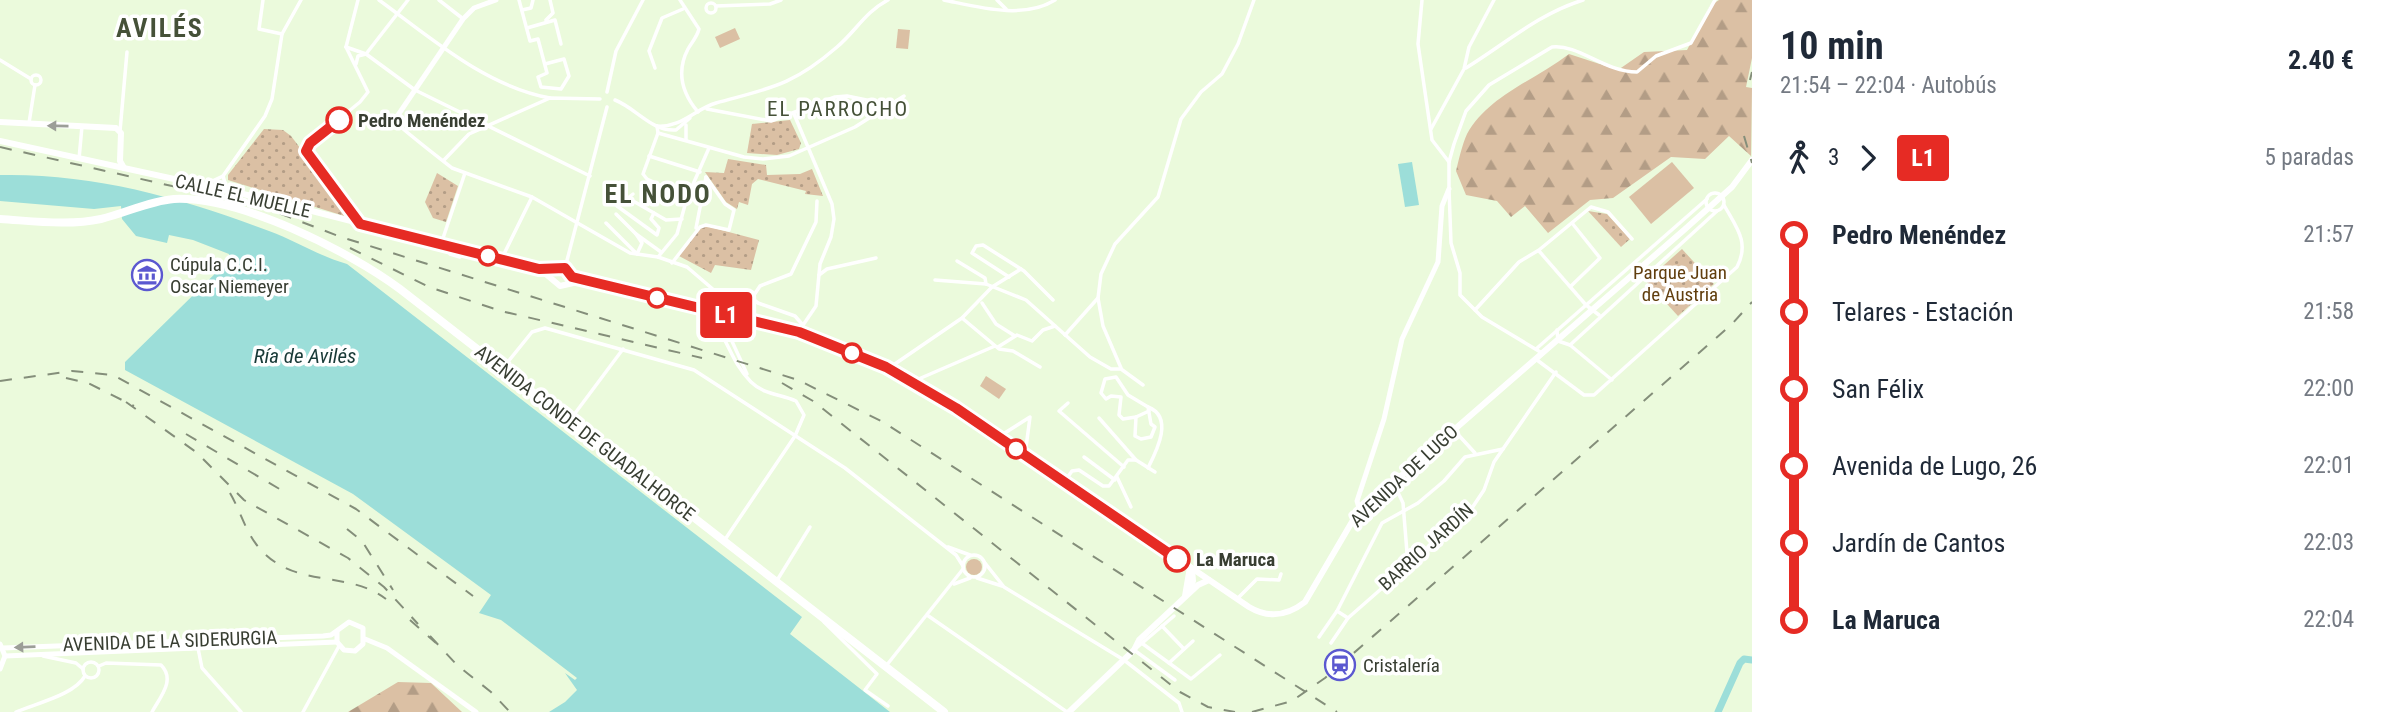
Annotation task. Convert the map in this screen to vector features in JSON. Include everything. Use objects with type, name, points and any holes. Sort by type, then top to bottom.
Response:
[{"type":"highway","name":"AVENIDA CONDE DE GUADALHORCE","points":[[0,219],[74,222],[116,215],[159,201],[199,202],[265,219],[371,270],[503,368],[944,712]]},
{"type":"main road","points":[[0,122],[114,127],[120,131],[120,156],[125,170]]},
{"type":"main road","name":"CALLE EL MUELLE","points":[[0,141],[227,190],[539,269]]},
{"type":"main road","points":[[101,163],[111,163],[120,156]]},
{"type":"main road","name":"AVENIDA DE LUGO","points":[[570,280],[585,280],[799,332],[889,368],[999,437],[1237,599],[1264,614],[1275,615],[1296,610],[1310,596],[1345,530],[1360,511],[1535,359],[1539,351],[1558,341],[1722,196],[1750,164]]},
{"type":"main road","points":[[539,269],[562,269]]},
{"type":"main road","points":[[539,269],[560,286],[570,280],[562,269]]},
{"type":"main road","points":[[554,280],[562,269]]},
{"type":"main road","points":[[1178,559],[1188,582]]},
{"type":"main road","points":[[1184,598],[1191,568]]},
{"type":"main road","points":[[1184,598],[1193,581],[1191,568]]},
{"type":"main road","points":[[1068,712],[1124,660],[1184,598],[1209,580]]},
{"type":"street","points":[[263,0],[259,29],[282,34]]},
{"type":"street","points":[[201,185],[223,176],[267,113],[276,80],[282,34],[301,0]]},
{"type":"street","points":[[358,0],[346,47],[368,92],[310,143],[306,151],[360,224]]},
{"type":"street","points":[[379,0],[497,82],[550,98],[600,99],[607,92],[616,51],[643,0]]},
{"type":"street","points":[[355,66],[358,56],[366,54],[408,0]]},
{"type":"street","points":[[439,0],[463,19]]},
{"type":"street","points":[[496,0],[474,8],[463,19],[394,121],[432,155],[444,160],[452,168],[532,197],[630,253],[659,255]]},
{"type":"street","points":[[519,0],[530,41],[538,39],[545,64],[547,73],[538,77],[541,87],[561,89],[569,76],[564,60],[545,64]]},
{"type":"street","points":[[522,10],[531,8],[533,0]]},
{"type":"street","points":[[545,20],[553,13],[550,0]]},
{"type":"street","points":[[680,0],[683,9],[699,31],[683,60],[680,75],[696,114]]},
{"type":"street","points":[[716,6],[770,4],[781,0]]},
{"type":"street","points":[[676,130],[715,103],[740,99],[780,86],[807,71],[840,45],[863,17],[888,0]]},
{"type":"street","points":[[944,0],[1008,10],[1041,8],[1055,0]]},
{"type":"street","points":[[992,8],[997,0],[1008,10]]},
{"type":"street","points":[[1121,369],[1102,326],[1098,298],[1101,274],[1115,244],[1158,197],[1181,119],[1201,92],[1222,74],[1238,44],[1254,0]]},
{"type":"street","points":[[1422,0],[1418,44],[1432,140],[1449,162]]},
{"type":"street","points":[[1431,129],[1464,69],[1469,47],[1494,0]]},
{"type":"street","points":[[1464,69],[1501,46],[1532,21],[1583,0]]},
{"type":"street","points":[[1535,359],[1590,397],[1737,267],[1742,258],[1743,239],[1724,205],[1722,196],[1713,194],[1557,330],[1539,351],[1482,317],[1460,295],[1460,274],[1451,243],[1449,162],[1466,111],[1489,85],[1519,65],[1558,46],[1608,69],[1637,72],[1656,56],[1691,43],[1714,0]]},
{"type":"street","points":[[655,68],[649,51],[662,18],[683,9]]},
{"type":"street","points":[[526,28],[555,20],[561,44]]},
{"type":"street","points":[[346,47],[366,54],[415,90],[590,176]]},
{"type":"street","points":[[120,131],[127,52]]},
{"type":"street","points":[[0,60],[31,79],[35,85],[29,125]]},
{"type":"street","points":[[31,79],[35,75],[40,78],[40,83],[35,85]]},
{"type":"street","points":[[607,92],[613,94],[615,100],[630,106],[657,126],[676,130]]},
{"type":"street","points":[[526,109],[531,100],[530,94]]},
{"type":"street","points":[[705,108],[771,121],[835,97],[847,96],[891,105]]},
{"type":"street","points":[[658,133],[709,148],[763,159],[789,156],[855,127],[904,96]]},
{"type":"street","points":[[444,160],[469,134],[550,98]]},
{"type":"street","points":[[600,99],[607,107]]},
{"type":"street","points":[[562,269],[607,107],[615,100]]},
{"type":"street","points":[[715,103],[717,111]]},
{"type":"street","points":[[657,126],[671,126],[696,114]]},
{"type":"street","points":[[794,114],[806,149],[832,204],[834,219],[819,275],[816,306],[799,332]]},
{"type":"street","points":[[502,120],[500,128],[505,134]]},
{"type":"street","points":[[686,140],[685,126],[688,120]]},
{"type":"street","points":[[79,159],[82,126]]},
{"type":"street","points":[[657,126],[658,133],[643,174],[647,179],[687,198]]},
{"type":"street","points":[[671,126],[686,140]]},
{"type":"street","points":[[659,255],[677,234],[687,198],[701,173],[709,148]]},
{"type":"street","points":[[649,156],[701,173],[725,204],[734,210],[729,230],[706,225],[694,233],[672,263]]},
{"type":"street","points":[[445,245],[465,173]]},
{"type":"street","points":[[223,176],[227,190]]},
{"type":"street","points":[[694,233],[706,177]]},
{"type":"street","points":[[1360,511],[1357,501],[1384,419],[1402,339],[1438,262],[1442,206],[1449,189]]},
{"type":"street","points":[[633,194],[628,198],[666,220],[682,219]]},
{"type":"street","points":[[501,259],[532,197]]},
{"type":"street","points":[[1707,199],[1708,208],[1717,211]]},
{"type":"street","points":[[752,298],[760,286],[792,274],[816,222],[817,201]]},
{"type":"street","points":[[1570,345],[1599,315],[1724,205]]},
{"type":"street","points":[[617,206],[654,235],[659,232],[651,219],[654,213]]},
{"type":"street","points":[[1475,310],[1519,262],[1539,250],[1591,207],[1608,212],[1632,239]]},
{"type":"street","points":[[615,215],[659,255],[691,270],[715,290],[752,298],[795,316],[802,324]]},
{"type":"street","points":[[606,223],[637,254]]},
{"type":"street","points":[[1571,286],[1600,262],[1600,255],[1572,223]]},
{"type":"street","points":[[636,234],[642,243],[637,254]]},
{"type":"street","points":[[1009,277],[972,253],[976,246],[983,245],[1021,269],[1052,300]]},
{"type":"street","points":[[1539,250],[1586,305],[1599,315]]},
{"type":"street","points":[[819,275],[827,269],[876,258]]},
{"type":"street","points":[[957,261],[985,278],[986,284]]},
{"type":"street","points":[[889,368],[962,318],[992,287],[1021,269]]},
{"type":"street","points":[[935,281],[986,284],[1026,300],[1102,365],[1121,369],[1143,385]]},
{"type":"street","points":[[657,298],[698,312],[716,326],[735,353]]},
{"type":"street","points":[[1065,335],[1098,298]]},
{"type":"street","points":[[982,303],[996,324],[1015,336],[1032,341],[1055,326]]},
{"type":"street","points":[[716,326],[717,316],[728,315]]},
{"type":"street","points":[[962,318],[996,347],[1013,351],[1040,368]]},
{"type":"street","points":[[724,541],[803,422],[802,408],[796,401],[769,394],[751,382],[744,373],[725,331],[727,323],[756,323]]},
{"type":"street","points":[[503,368],[539,328],[694,370],[859,478],[943,544],[974,577],[1004,587],[1124,660],[1179,703],[1182,712]]},
{"type":"street","points":[[1557,330],[1558,341],[1570,345],[1612,380]]},
{"type":"street","points":[[913,381],[996,347],[1015,336]]},
{"type":"street","points":[[570,420],[623,349]]},
{"type":"street","name":"BARRIO JARDÍN","points":[[1331,643],[1348,618],[1470,511],[1503,449],[1556,372]]},
{"type":"street","points":[[1127,393],[1121,397],[1111,396],[1106,399],[1101,393],[1105,379],[1116,377],[1127,393],[1160,415],[1162,424],[1157,450],[1148,468]]},
{"type":"street","points":[[1121,397],[1119,415],[1123,419],[1136,417],[1149,409]]},
{"type":"street","points":[[1068,403],[1059,411],[1124,467]]},
{"type":"street","points":[[1136,417],[1135,436],[1141,439],[1151,437],[1155,427],[1151,424],[1149,409]]},
{"type":"street","points":[[999,437],[1030,417],[1025,455]]},
{"type":"street","points":[[1099,418],[1136,460],[1155,472]]},
{"type":"street","points":[[1453,429],[1475,453]]},
{"type":"street","points":[[1320,637],[1337,611],[1381,523],[1403,512],[1444,481],[1465,457],[1503,449]]},
{"type":"street","points":[[1084,457],[1116,478],[1131,507]]},
{"type":"street","points":[[1065,482],[1072,471],[1079,470],[1103,486],[1109,486],[1129,460],[1136,460]]},
{"type":"street","points":[[1393,482],[1403,503],[1408,565]]},
{"type":"street","points":[[776,582],[810,527]]},
{"type":"street","points":[[943,544],[981,558],[1004,587]]},
{"type":"street","points":[[886,667],[953,584],[971,555]]},
{"type":"street","points":[[953,584],[982,574],[985,563]]},
{"type":"street","points":[[1237,599],[1258,579],[1279,580],[1281,574]]},
{"type":"street","points":[[1337,611],[1348,618]]},
{"type":"street","points":[[927,615],[1068,712]]},
{"type":"street","points":[[1174,616],[1141,642],[1191,679],[1220,655]]},
{"type":"street","points":[[821,617],[853,654],[877,674],[865,690],[888,706]]},
{"type":"street","points":[[303,712],[338,644],[337,631],[344,624],[354,622],[363,628],[365,639]]},
{"type":"street","points":[[1162,626],[1184,649]]},
{"type":"street","name":"AVENIDA DE LA SIDERURGIA","points":[[1,646],[323,636],[337,631]]},
{"type":"street","points":[[338,644],[355,651],[365,639]]},
{"type":"street","points":[[365,639],[387,648],[476,712]]},
{"type":"street","points":[[1169,663],[1193,641]]},
{"type":"street","name":"AVENIDA DE LA SIDERURGIA","points":[[5,656],[338,644]]},
{"type":"street","points":[[0,669],[5,656],[1,646]]},
{"type":"street","points":[[198,648],[202,668],[241,712]]},
{"type":"street","points":[[1135,649],[1175,680]]},
{"type":"street","points":[[16,712],[81,683],[85,676],[83,669],[76,663],[38,655]]},
{"type":"street","points":[[83,669],[88,663],[99,666],[106,663],[161,665],[167,671],[168,682],[152,712]]},
{"type":"street","points":[[85,676],[96,677],[99,666]]},
{"type":"green space","points":[[1719,0],[1752,0],[1752,58],[1746,87],[1752,88],[1751,156],[1729,136],[1705,159],[1671,157],[1613,198],[1590,200],[1548,233],[1525,206],[1511,217],[1497,201],[1466,195],[1456,171],[1467,134],[1487,109],[1569,54],[1618,70],[1644,52],[1687,50],[1710,6]]},
{"type":"green space","points":[[735,28],[740,39],[720,48],[715,37]]},
{"type":"green space","points":[[898,29],[910,30],[908,49],[896,48]]},
{"type":"green space","points":[[790,120],[801,143],[799,149],[777,155],[747,153],[752,124]]},
{"type":"green space","points":[[264,129],[283,130],[291,136],[354,219],[228,180],[228,175]]},
{"type":"green space","points":[[728,159],[766,165],[767,175],[800,174],[812,169],[823,196],[805,194],[806,191],[758,179],[752,184],[748,205],[739,202],[737,209],[726,202],[705,172],[724,173]]},
{"type":"green space","points":[[1672,162],[1694,188],[1651,224],[1629,197]]},
{"type":"green space","points":[[437,173],[458,186],[446,222],[433,218],[425,202]]},
{"type":"green space","points":[[1588,211],[1607,214],[1630,239],[1621,247]]},
{"type":"green space","points":[[706,226],[759,240],[751,270],[715,265],[711,273],[679,256],[700,228]]},
{"type":"green space","name":"Parque Juan de Austria","points":[[1682,249],[1714,284],[1678,316],[1646,281]]},
{"type":"green space","points":[[986,376],[1006,389],[999,399],[980,386]]},
{"type":"green space","points":[[971,559],[977,559],[982,567],[980,573],[971,575],[966,570],[966,564]]},
{"type":"green space","points":[[398,682],[431,683],[462,712],[348,712]]},
{"type":"water","points":[[1412,162],[1419,205],[1405,207],[1398,164]]},
{"type":"water","name":"Ría de Avilés","points":[[0,175],[69,178],[170,198],[269,231],[347,264],[802,617],[790,634],[890,712],[549,712],[577,690],[565,673],[575,680],[577,678],[501,620],[479,613],[491,595],[353,494],[125,370],[125,362],[230,259],[229,254],[193,240],[169,235],[167,243],[136,236],[122,219],[121,206],[94,209],[0,201]]},
{"type":"waterway","points":[[1718,712],[1740,663],[1744,659],[1752,660]]},
{"type":"railway","points":[[1750,80],[1752,72]]},
{"type":"railway","points":[[1744,136],[1752,163]]},
{"type":"railway","points":[[0,147],[260,206],[341,237],[798,380],[883,422],[1337,712]]},
{"type":"railway","points":[[350,248],[429,287],[501,311],[702,358]]},
{"type":"railway","points":[[1252,712],[1292,701],[1325,678],[1731,325],[1752,302]]},
{"type":"railway","points":[[0,381],[72,371],[113,375],[356,509],[473,596]]},
{"type":"railway","points":[[66,378],[88,383],[134,406]]},
{"type":"railway","points":[[782,383],[813,401],[1180,692],[1208,707],[1235,712]]},
{"type":"railway","points":[[126,402],[196,452],[244,500],[348,558],[384,587],[418,624]]},
{"type":"railway","points":[[186,434],[288,494]]},
{"type":"railway","points":[[230,493],[251,537],[275,562],[306,575],[356,585],[386,599]]},
{"type":"railway","points":[[347,529],[362,541],[393,590]]},
{"type":"railway","points":[[410,620],[436,643]]},
{"type":"railway","points":[[430,636],[457,665],[491,692],[510,712]]},
{"type":"bus line","name":"L1","points":[[339,120],[310,143],[306,151],[360,224],[539,269],[565,268],[572,277],[799,332],[886,367],[956,408],[1177,559]]},
{"type":"place","name":"Pedro Menéndez","points":[[339,120]]},
{"type":"place","name":"Cúpula C.C.I. Oscar Niemeyer","points":[[147,275]]},
{"type":"place","name":"La Maruca","points":[[1177,559]]},
{"type":"place","name":"Cristalería","points":[[1340,665]]},
{"type":"district","name":"AVILÉS","points":[[160,28]]},
{"type":"district","name":"EL PARROCHO","points":[[838,109]]},
{"type":"district","name":"EL NODO","points":[[658,194]]}]
